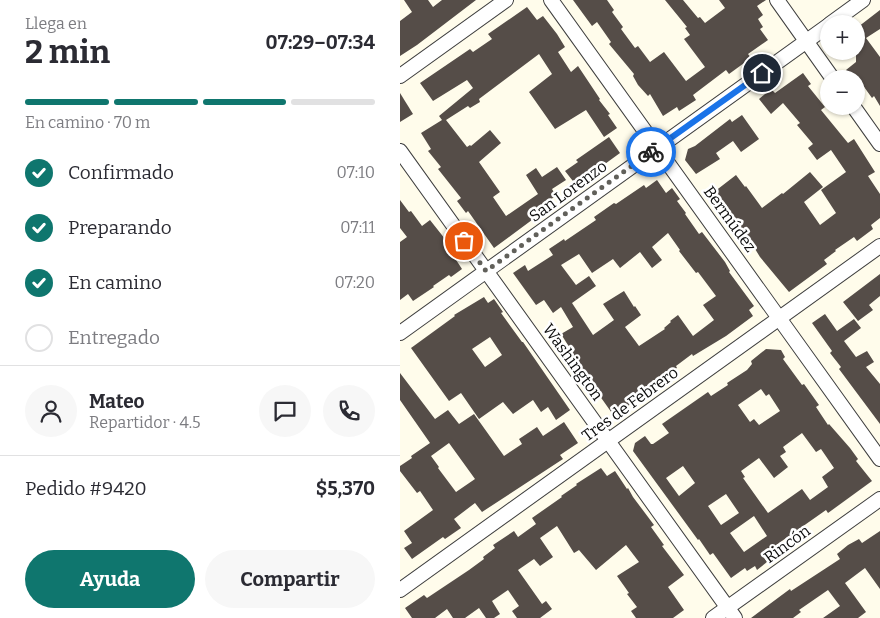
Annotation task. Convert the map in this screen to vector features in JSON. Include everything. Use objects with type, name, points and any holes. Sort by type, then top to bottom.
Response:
[{"type":"street","points":[[400,76],[506,0]]},
{"type":"street","name":"Bermúdez","points":[[551,0],[880,459]]},
{"type":"street","points":[[777,0],[827,70]]},
{"type":"street","name":"San Lorenzo","points":[[842,15],[863,0]]},
{"type":"street","name":"San Lorenzo","points":[[400,333],[820,31]]},
{"type":"street","points":[[859,115],[880,144]]},
{"type":"street","name":"Washington","points":[[400,151],[731,613]]},
{"type":"street","name":"Tres de Febrero","points":[[400,590],[880,246]]},
{"type":"street","name":"Rincón","points":[[714,618],[731,613],[880,499]]},
{"type":"building","points":[[404,0],[428,0],[433,7],[442,0],[476,0],[400,56],[400,21],[412,12]]},
{"type":"building","points":[[573,0],[607,0],[614,10],[612,12],[623,27],[621,29],[635,48],[638,46],[650,62],[664,52],[686,81],[705,67],[684,39],[690,35],[685,28],[687,27],[665,0],[683,0],[698,18],[700,17],[705,23],[725,8],[719,0],[766,0],[757,6],[763,15],[758,19],[763,27],[760,29],[768,40],[748,54],[751,58],[729,74],[726,70],[693,95],[696,100],[679,111],[677,107],[663,116],[650,94],[648,96],[638,85],[633,76],[634,74],[609,44],[611,42],[597,22],[592,26]]},
{"type":"building","points":[[527,7],[537,20],[543,16],[557,34],[565,47],[558,52],[571,72],[578,66],[610,114],[608,115],[617,128],[604,137],[586,110],[555,129],[529,92],[552,74],[539,54],[479,99],[480,102],[470,108],[468,106],[446,120],[467,147],[471,146],[490,130],[501,143],[479,162],[500,192],[493,197],[506,216],[538,194],[526,175],[536,168],[542,177],[557,167],[566,180],[552,189],[556,196],[540,206],[544,211],[494,248],[468,211],[466,213],[457,201],[461,198],[438,169],[441,167],[428,151],[431,149],[421,133],[442,120],[439,116],[473,88],[467,80],[433,101],[420,83],[470,49],[473,52],[492,39],[488,34]]},
{"type":"building","points":[[880,10],[880,29],[866,38],[880,57],[880,106],[874,96],[872,98],[865,88],[865,70],[846,70],[856,60],[865,60],[865,22]]},
{"type":"building","points":[[803,73],[811,84],[808,86],[820,101],[820,115],[825,115],[848,143],[854,139],[875,172],[868,176],[880,194],[880,218],[871,225],[873,229],[857,241],[854,237],[835,250],[824,260],[827,264],[789,292],[760,257],[749,239],[743,243],[732,228],[738,223],[724,202],[722,203],[714,192],[736,175],[762,208],[810,172],[823,187],[804,202],[820,225],[836,213],[821,190],[846,172],[831,150],[817,160],[808,148],[813,144],[797,125],[800,123],[783,103],[771,114],[759,99],[771,89],[775,93]]},
{"type":"building","points":[[400,93],[413,114],[400,122]]},
{"type":"building","points":[[742,115],[759,139],[741,152],[733,141],[716,153],[720,159],[696,174],[685,160],[688,149],[695,146],[730,119],[732,122]]},
{"type":"building","points":[[609,137],[620,153],[576,185],[565,171],[578,162],[576,160]]},
{"type":"building","points":[[657,180],[666,193],[672,188],[680,199],[677,201],[685,214],[699,234],[702,232],[725,262],[729,272],[754,306],[749,310],[753,316],[726,336],[693,356],[692,354],[661,379],[663,381],[614,416],[568,351],[571,350],[561,334],[573,327],[561,307],[553,313],[544,300],[536,305],[513,273],[525,265],[528,271],[553,255],[549,249],[564,239],[565,241],[596,220],[594,217],[644,185],[646,188]],"holes":[[[668,233],[696,273],[698,272],[716,296],[703,305],[714,320],[693,336],[678,315],[670,321],[665,329],[639,346],[625,327],[641,315],[624,291],[603,304],[614,320],[593,335],[572,303],[596,286],[589,276],[576,285],[561,265],[579,254],[592,273],[613,259],[620,268],[640,252],[652,268],[662,260],[652,247]]]},
{"type":"building","points":[[400,200],[422,226],[430,220],[449,244],[447,246],[462,269],[451,277],[449,275],[413,301],[408,294],[400,300],[400,242],[407,237],[400,228]]},
{"type":"building","points":[[880,274],[880,296],[869,305],[873,310],[858,321],[843,302]]},
{"type":"building","points":[[484,297],[488,303],[494,299],[503,312],[501,313],[570,410],[556,420],[548,407],[541,412],[533,400],[513,414],[503,402],[479,419],[461,393],[449,401],[411,348],[454,315]],"holes":[[[490,337],[502,355],[485,367],[472,349]]]},
{"type":"building","points":[[825,314],[837,331],[854,319],[861,328],[844,341],[856,357],[867,351],[874,362],[866,367],[880,384],[880,424],[839,369],[841,367],[830,353],[832,351],[812,323]]},
{"type":"building","points":[[766,349],[781,350],[785,357],[783,359],[819,405],[816,407],[828,425],[850,448],[858,459],[856,461],[872,481],[828,513],[826,510],[762,555],[767,562],[757,570],[755,566],[747,571],[745,568],[731,578],[713,553],[710,555],[698,540],[633,451],[635,443],[645,436],[653,444],[669,433],[662,424],[708,392],[711,396],[728,385],[727,383],[747,370],[752,364],[751,361]],"holes":[[[761,389],[766,396],[769,394],[780,411],[759,425],[754,419],[750,422],[738,405]],[[802,433],[816,452],[821,449],[834,468],[822,477],[828,487],[810,500],[802,489],[768,513],[743,478],[745,477],[741,471],[759,458],[774,478],[788,467],[780,456],[786,452],[783,447]],[[683,466],[695,483],[679,496],[666,478]],[[726,494],[739,513],[721,525],[708,506]],[[754,516],[767,536],[744,552],[730,533]]]},
{"type":"building","points":[[400,373],[435,419],[448,410],[459,424],[474,414],[504,456],[522,444],[519,439],[537,427],[543,436],[564,422],[578,443],[560,455],[563,459],[482,512],[475,503],[454,519],[461,528],[445,539],[443,537],[412,559],[404,548],[412,543],[404,531],[433,510],[420,491],[417,493],[400,471],[400,466],[430,443],[400,400]],"holes":[[[449,443],[475,479],[456,492],[431,456]]]},
{"type":"building","points":[[601,468],[607,476],[615,471],[654,525],[651,527],[664,545],[662,546],[684,575],[668,587],[684,610],[673,618],[636,618],[631,611],[637,607],[617,576],[639,562],[626,545],[596,570],[579,550],[574,553],[557,526],[540,538],[553,557],[540,566],[534,559],[518,570],[542,604],[546,601],[552,609],[540,618],[517,618],[512,611],[519,606],[508,590],[492,601],[500,614],[494,618],[486,618],[479,608],[465,618],[453,618],[447,609],[435,618],[412,618],[405,608],[424,595],[427,598],[469,570],[495,548],[493,545],[514,531],[518,537],[536,524],[532,518],[562,497],[576,484]]},
{"type":"building","points":[[880,531],[880,589],[865,568],[845,583],[866,612],[858,618],[823,618],[840,606],[828,590],[799,610],[801,612],[793,618],[751,618],[790,589],[791,591],[840,559],[837,554],[848,545],[859,539],[862,543]]},
{"type":"way so far","points":[[464,241],[486,271],[651,152]]},
{"type":"route","points":[[651,152],[762,73]]}]
